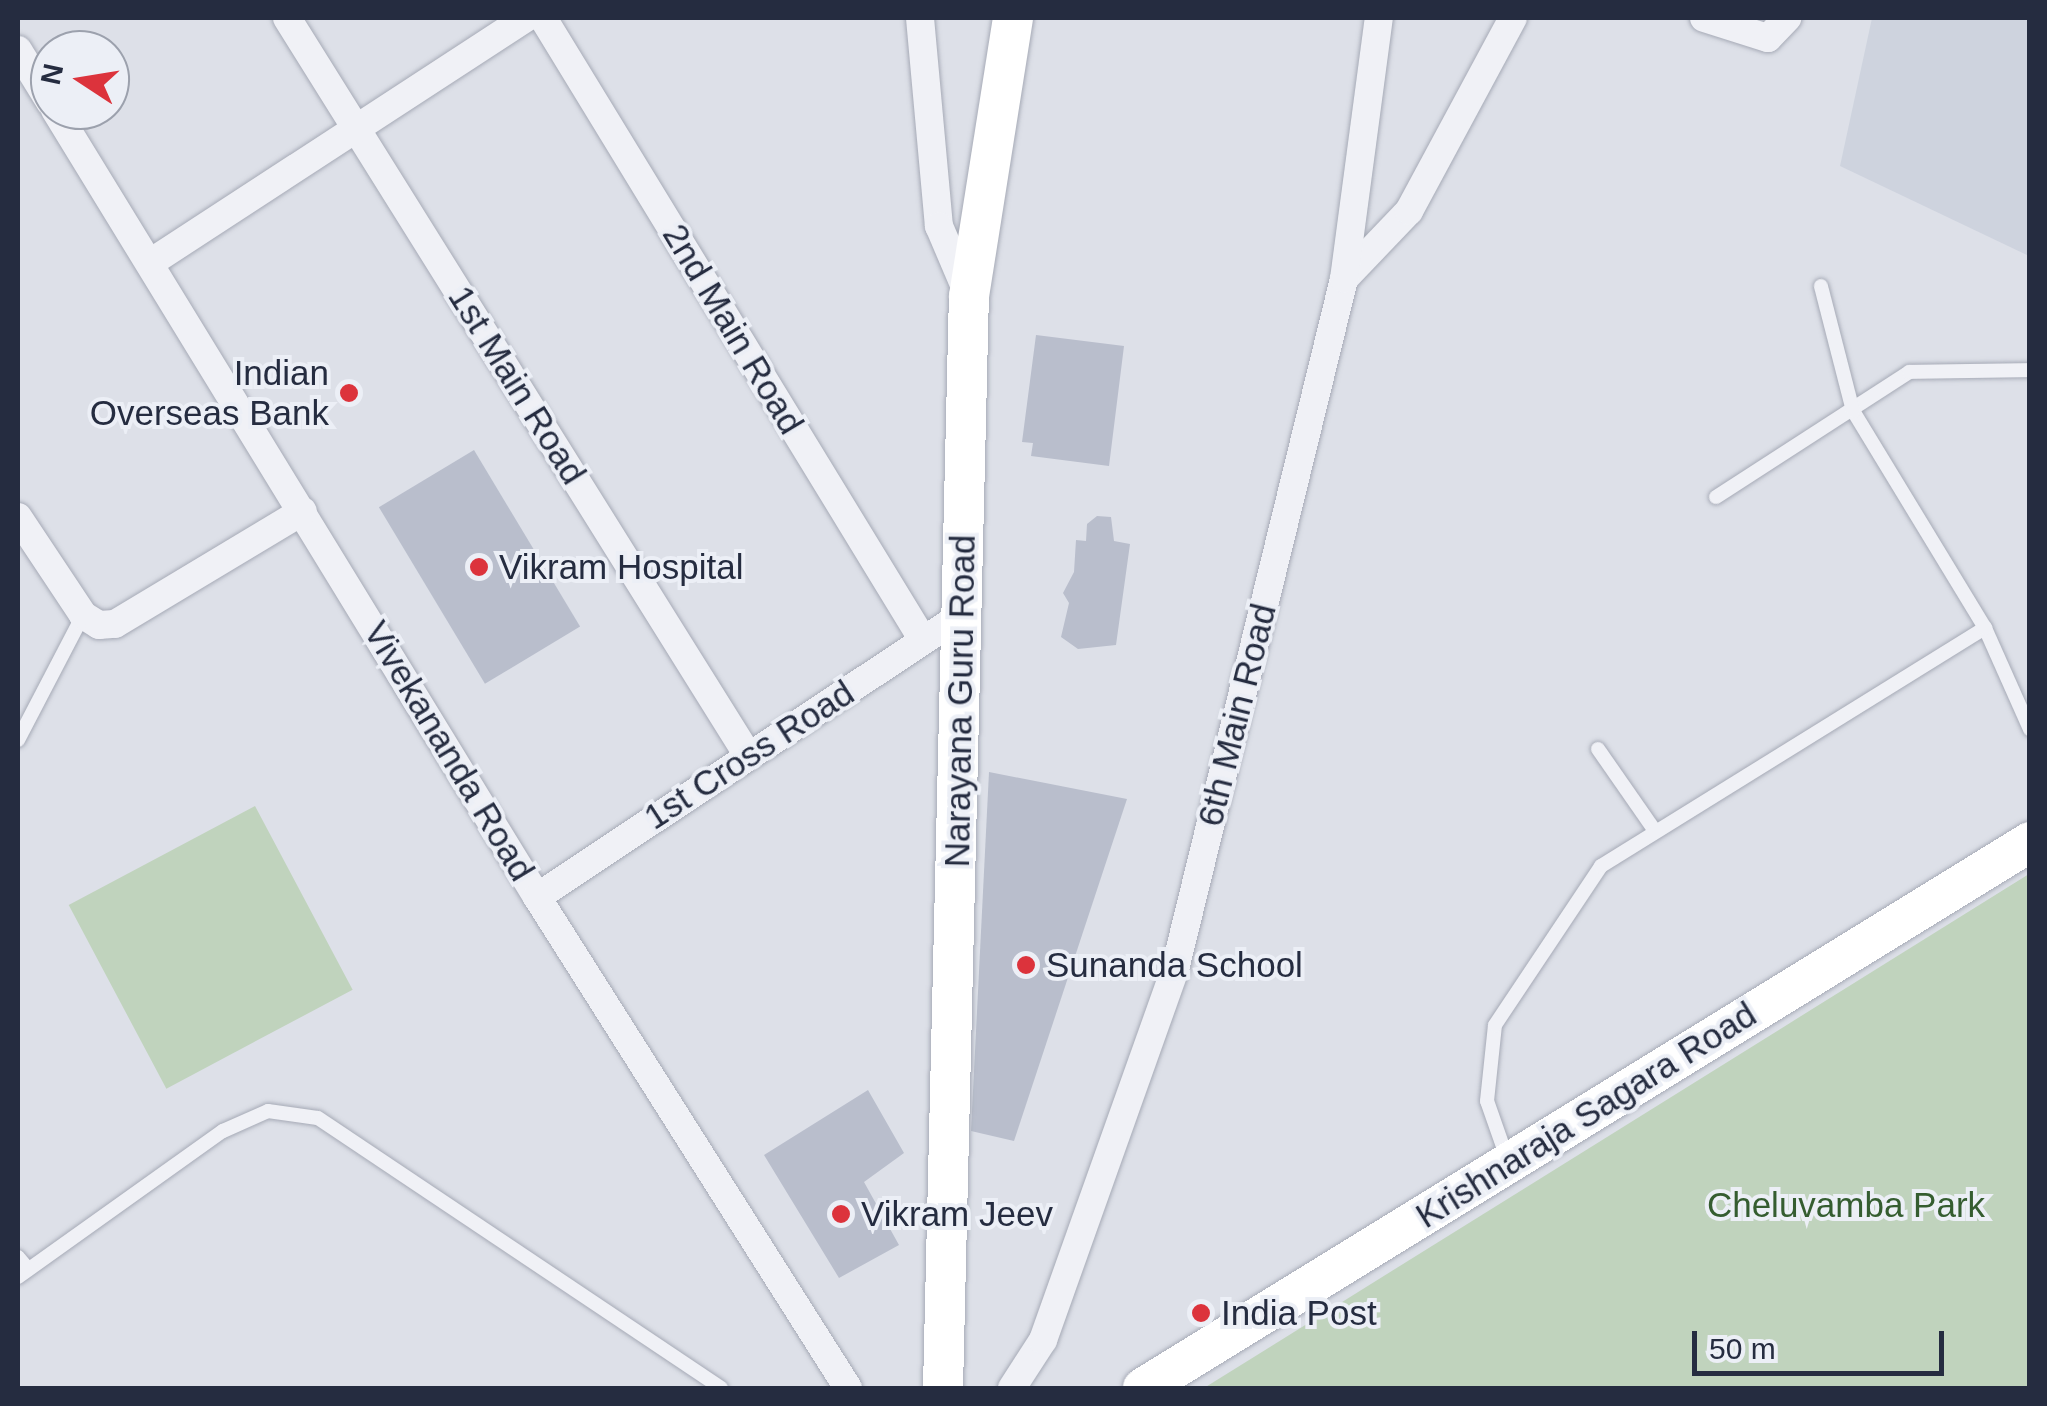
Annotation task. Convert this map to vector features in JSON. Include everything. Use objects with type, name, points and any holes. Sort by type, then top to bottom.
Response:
[{"type":"street","name":"1st Main Road","points":[[287,18],[747,754]]},
{"type":"street","points":[[150,263],[526,18]]},
{"type":"street","name":"2nd Main Road","points":[[542,18],[923,640]]},
{"type":"street","points":[[920,18],[940,226],[969,296]]},
{"type":"street","name":"Narayana Guru Road","points":[[943,1388],[969,296],[1013,18]]},
{"type":"street","name":"6th Main Road","points":[[1012,1388],[1043,1340],[1175,969],[1344,279],[1379,18]]},
{"type":"street","points":[[1344,279],[1409,211],[1513,18]]},
{"type":"street","points":[[1704,18],[1768,38],[1787,18]]},
{"type":"street","name":"Vivekananda Road","points":[[67,130],[537,896],[848,1388]]},
{"type":"street","points":[[18,517],[82,614],[99,625],[116,624],[304,511]]},
{"type":"street","name":"1st Cross Road","points":[[537,896],[962,615]]},
{"type":"street","name":"Krishnaraja Sagara Road","points":[[1143,1388],[2030,842]]},
{"type":"lane","points":[[1821,286],[1854,410],[1985,628],[2030,729]]},
{"type":"lane","points":[[1716,497],[1909,372],[2030,370]]},
{"type":"lane","points":[[18,740],[82,614]]},
{"type":"lane","points":[[1509,1163],[1487,1101],[1495,1025],[1601,866],[1653,828],[1985,628]]},
{"type":"lane","points":[[1598,749],[1653,828]]},
{"type":"lane","points":[[21,1267],[223,1131],[268,1110],[318,1118],[721,1388]]},
{"type":"shaded area","points":[[1872,18],[2029,18],[2029,256],[1840,166]]},
{"type":"green space","points":[[255,806],[353,990],[166,1089],[69,905]]},
{"type":"green space","name":"Cheluvamba Park","points":[[2029,874],[2029,1388],[1204,1388]]},
{"type":"building","points":[[1036,335],[1124,346],[1109,466],[1031,456],[1033,443],[1022,442]]},
{"type":"building","name":"Vikram Hospital","points":[[474,450],[580,627],[485,684],[379,507]]},
{"type":"building","points":[[1097,516],[1111,517],[1114,541],[1130,544],[1116,645],[1078,649],[1061,637],[1069,603],[1063,593],[1074,572],[1076,540],[1086,541],[1087,524]]},
{"type":"building","name":"Sunanda School","points":[[989,772],[1127,799],[1014,1141],[971,1131]]},
{"type":"building","name":"Vikram Jeev","points":[[868,1090],[904,1153],[864,1182],[899,1245],[839,1278],[764,1155]]},
{"type":"place","name":"Indian Overseas Bank","points":[[349,393]]},
{"type":"place","name":"Vikram Hospital","points":[[479,567]]},
{"type":"place","name":"Sunanda School","points":[[1026,965]]},
{"type":"place","name":"Vikram Jeev","points":[[841,1214]]},
{"type":"place","name":"India Post","points":[[1201,1313]]}]
